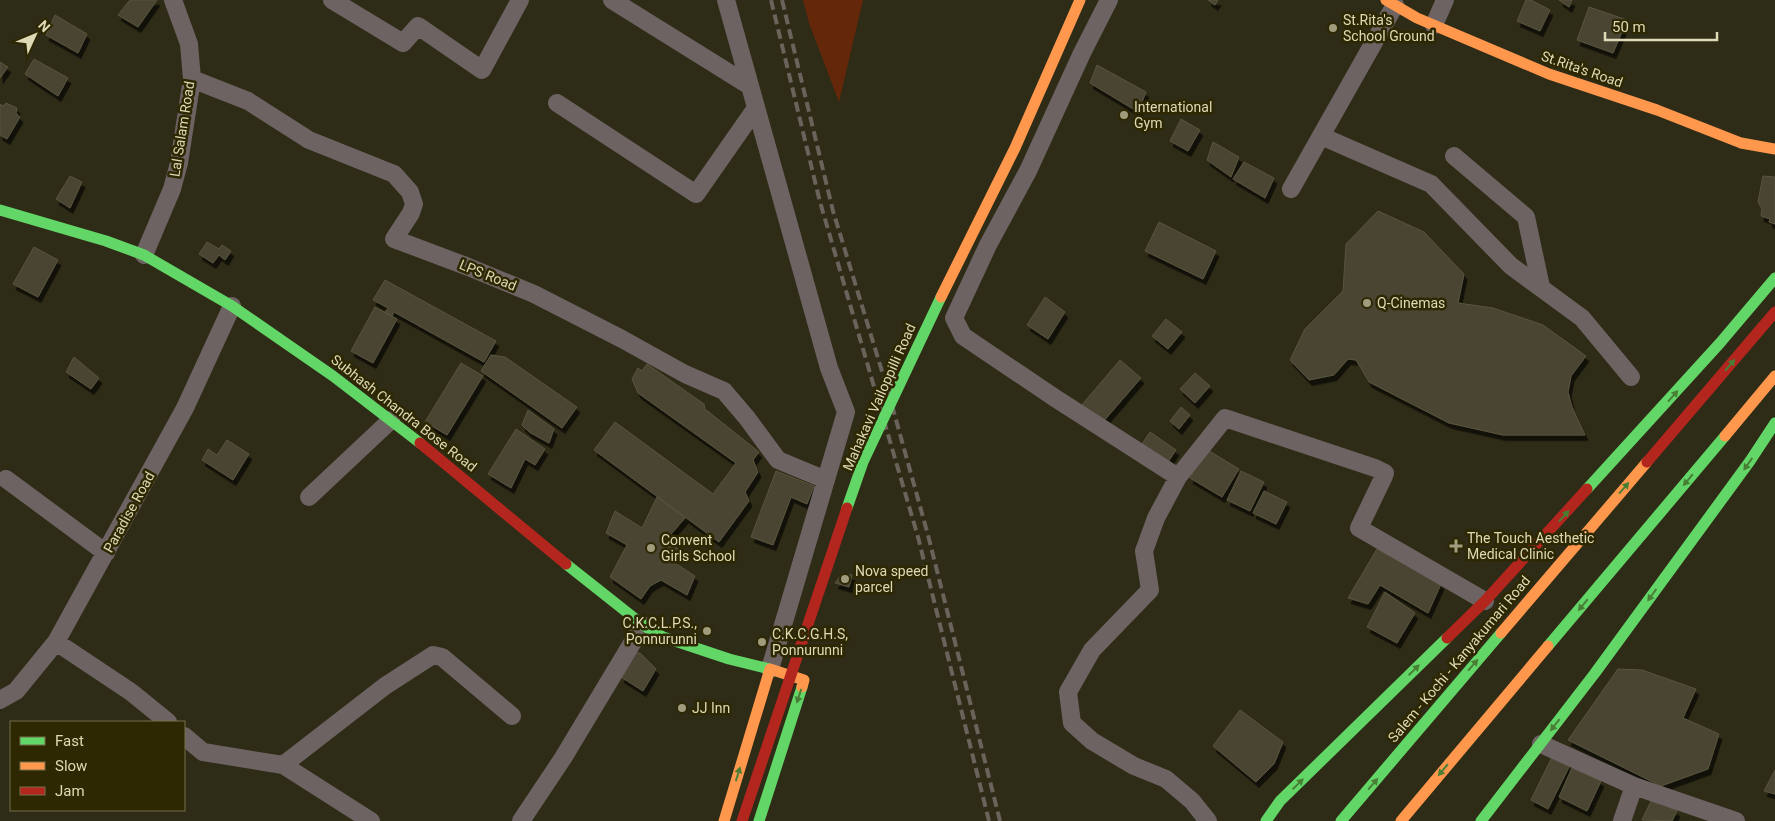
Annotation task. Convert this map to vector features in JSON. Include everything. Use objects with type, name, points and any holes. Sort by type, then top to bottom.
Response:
[{"type":"main road","name":"Mahakavi Vailoppilli Road","points":[[742,821],[863,462],[929,322],[1015,148],[1080,0]]},
{"type":"main road","name":"St.Rita's Road","points":[[1390,2],[1417,18],[1550,74],[1657,110],[1741,143],[1775,149]]},
{"type":"main road","name":"Subhash Chandra Bose Road","points":[[0,210],[106,241],[144,255],[232,306],[333,376],[391,420],[465,479],[550,552],[643,625],[663,637],[729,659],[804,680],[759,821]]},
{"type":"main road","points":[[1266,821],[1280,801],[1485,601],[1707,358],[1775,278]]},
{"type":"main road","name":"Salem - Kochi - Kanyakumari Road","points":[[1341,821],[1775,312]]},
{"type":"main road","points":[[1401,821],[1775,376]]},
{"type":"main road","points":[[1481,821],[1595,673],[1750,461],[1775,423]]},
{"type":"main road","points":[[724,821],[770,669]]},
{"type":"street","name":"Lal Salam Road","points":[[144,255],[172,189],[179,163],[192,79],[189,44],[173,0]]},
{"type":"street","points":[[332,0],[403,43],[418,26],[482,70],[520,0]]},
{"type":"street","points":[[612,0],[750,86]]},
{"type":"street","points":[[726,0],[829,368],[846,412],[770,669]]},
{"type":"street","points":[[1109,0],[1082,53],[1028,171],[988,245],[954,318],[963,336],[1178,477]]},
{"type":"street","points":[[1434,25],[1445,0]]},
{"type":"street","points":[[1291,189],[1321,136],[1390,2]]},
{"type":"street","name":"LPS Road","points":[[192,79],[248,101],[309,140],[394,174],[410,192],[414,204],[411,213],[394,239],[534,294],[685,374],[724,391],[778,460],[826,480]]},
{"type":"street","points":[[557,103],[696,194],[756,108]]},
{"type":"street","points":[[1321,136],[1430,184],[1511,266],[1582,318],[1632,377]]},
{"type":"street","points":[[1454,156],[1526,217],[1541,287]]},
{"type":"street","name":"Paradise Road","points":[[0,700],[16,691],[56,642],[185,408],[232,306]]},
{"type":"street","points":[[1208,821],[1192,801],[1166,779],[1134,766],[1092,741],[1072,723],[1068,692],[1092,650],[1150,590],[1144,551],[1156,518],[1178,477],[1225,418],[1385,473],[1359,528],[1485,601]]},
{"type":"street","points":[[309,497],[391,420]]},
{"type":"street","points":[[6,479],[106,554]]},
{"type":"street","points":[[521,821],[563,758],[643,625]]},
{"type":"street","points":[[56,642],[131,692],[167,721]]},
{"type":"street","points":[[283,765],[385,686],[433,655],[442,657],[512,716]]},
{"type":"street","points":[[185,737],[204,752],[283,765],[345,815],[370,821]]},
{"type":"street","points":[[1541,744],[1634,786],[1736,821]]},
{"type":"street","points":[[1622,821],[1634,786]]},
{"type":"shaded area","points":[[803,0],[863,0],[839,102],[809,23]]},
{"type":"building","points":[[130,0],[157,0],[138,27],[118,15]]},
{"type":"building","points":[[1208,0],[1218,0],[1215,5]]},
{"type":"building","points":[[1526,0],[1531,0],[1550,10],[1540,31],[1517,21]]},
{"type":"building","points":[[1559,0],[1572,0],[1569,7]]},
{"type":"building","points":[[1589,7],[1627,20],[1613,53],[1577,40]]},
{"type":"building","points":[[55,15],[87,34],[78,53],[46,35]]},
{"type":"building","points":[[34,59],[68,78],[58,96],[25,74]]},
{"type":"building","points":[[0,62],[8,67],[0,78]]},
{"type":"building","points":[[1097,65],[1146,92],[1138,112],[1090,83]]},
{"type":"building","points":[[6,103],[17,108],[16,113],[20,117],[7,139],[0,135],[0,104],[3,106]]},
{"type":"building","points":[[1181,119],[1200,130],[1188,151],[1170,141]]},
{"type":"building","points":[[1213,142],[1239,157],[1231,177],[1207,160]]},
{"type":"building","points":[[1244,162],[1274,178],[1265,198],[1233,179]]},
{"type":"building","points":[[70,176],[82,182],[70,208],[56,199]]},
{"type":"building","points":[[1763,176],[1775,177],[1775,224],[1769,222],[1770,219],[1761,216],[1762,209],[1758,202]]},
{"type":"building","points":[[1378,211],[1424,232],[1464,274],[1458,303],[1493,308],[1543,325],[1586,356],[1571,376],[1568,392],[1572,407],[1585,435],[1503,435],[1449,423],[1369,382],[1356,360],[1348,359],[1334,375],[1309,380],[1290,360],[1305,329],[1343,291],[1346,244]]},
{"type":"building","points":[[1159,222],[1216,251],[1203,279],[1145,251]]},
{"type":"building","points":[[207,242],[219,249],[222,245],[231,251],[225,260],[219,255],[213,263],[199,254]]},
{"type":"building","points":[[34,247],[58,260],[38,297],[13,284]]},
{"type":"building","points":[[385,280],[496,341],[484,362],[394,312],[392,316],[385,312],[388,308],[373,300]]},
{"type":"building","points":[[1045,297],[1065,312],[1048,339],[1027,325]]},
{"type":"building","points":[[375,307],[397,319],[373,363],[351,351]]},
{"type":"building","points":[[1166,319],[1182,332],[1168,349],[1152,336]]},
{"type":"building","points":[[491,355],[505,357],[577,407],[562,428],[481,371]]},
{"type":"building","points":[[74,357],[99,378],[91,389],[66,372]]},
{"type":"building","points":[[1120,360],[1141,378],[1102,423],[1081,406]]},
{"type":"building","points":[[461,363],[483,376],[447,435],[425,422]]},
{"type":"building","points":[[647,364],[704,404],[705,409],[759,452],[753,460],[758,472],[745,492],[749,501],[719,542],[594,450],[615,422],[713,494],[736,463],[638,393],[632,379],[638,368],[642,371]]},
{"type":"building","points":[[1195,373],[1210,386],[1195,403],[1180,389]]},
{"type":"building","points":[[1181,407],[1190,415],[1179,429],[1170,421]]},
{"type":"building","points":[[528,410],[554,429],[549,443],[529,432],[522,425]]},
{"type":"building","points":[[516,429],[545,449],[535,465],[525,459],[511,488],[488,474]]},
{"type":"building","points":[[1150,432],[1176,450],[1168,462],[1142,444]]},
{"type":"building","points":[[227,440],[249,454],[233,480],[202,460],[208,449],[217,455]]},
{"type":"building","points":[[1206,449],[1239,469],[1222,497],[1190,478]]},
{"type":"building","points":[[776,471],[814,486],[807,504],[791,497],[773,545],[751,537]]},
{"type":"building","points":[[1241,471],[1264,482],[1250,511],[1227,500]]},
{"type":"building","points":[[1264,491],[1287,502],[1276,524],[1253,513]]},
{"type":"building","name":"Convent Girls School","points":[[657,497],[685,518],[666,540],[681,551],[672,561],[695,576],[687,595],[661,580],[650,586],[641,599],[610,577],[627,545],[606,533],[615,511],[642,528]]},
{"type":"building","points":[[1377,549],[1441,584],[1428,613],[1380,585],[1368,604],[1348,598]]},
{"type":"building","name":"Nova speed parcel","points":[[842,574],[852,575],[849,587],[835,583]]},
{"type":"building","points":[[1385,592],[1415,613],[1397,643],[1367,627]]},
{"type":"building","points":[[634,653],[640,653],[656,669],[643,691],[621,677]]},
{"type":"building","points":[[1618,669],[1642,670],[1696,689],[1683,718],[1719,734],[1708,769],[1661,786],[1568,740]]},
{"type":"building","points":[[1240,710],[1283,742],[1274,764],[1256,782],[1213,746]]},
{"type":"building","points":[[1552,757],[1570,765],[1548,809],[1531,800]]},
{"type":"building","points":[[1572,768],[1601,781],[1587,811],[1559,797]]},
{"type":"building","points":[[1775,770],[1775,794],[1764,791]]},
{"type":"building","points":[[1652,799],[1677,811],[1672,821],[1642,820]]},
{"type":"railway","points":[[771,0],[820,202],[918,537],[989,821]]},
{"type":"railway","points":[[782,0],[833,211],[888,391],[928,535],[1000,821]]},
{"type":"traffic: fast","points":[[0,210],[106,241],[144,255],[232,306],[333,376],[420,443]]},
{"type":"traffic: fast","points":[[1587,489],[1720,343],[1775,278]]},
{"type":"traffic: fast","points":[[847,508],[863,462],[941,297]]},
{"type":"traffic: fast","points":[[1481,821],[1595,673],[1750,461],[1775,423]]},
{"type":"traffic: fast","points":[[1548,646],[1725,436]]},
{"type":"traffic: fast","points":[[566,564],[643,625],[663,637],[729,659],[770,669]]},
{"type":"traffic: fast","points":[[1341,821],[1501,633]]},
{"type":"traffic: fast","points":[[1266,821],[1280,801],[1447,638]]},
{"type":"traffic: fast","points":[[759,821],[802,687]]},
{"type":"traffic: slow","points":[[941,297],[1015,148],[1080,0]]},
{"type":"traffic: slow","points":[[1386,0],[1417,18],[1549,74],[1657,110],[1741,143],[1775,149]]},
{"type":"traffic: slow","points":[[1725,436],[1775,376]]},
{"type":"traffic: slow","points":[[1501,633],[1647,462]]},
{"type":"traffic: slow","points":[[1401,821],[1548,646]]},
{"type":"traffic: slow","points":[[724,821],[770,669],[804,680],[802,687]]},
{"type":"traffic: jam","points":[[1647,462],[1775,312]]},
{"type":"traffic: jam","points":[[420,443],[566,564]]},
{"type":"traffic: jam","points":[[1447,638],[1485,601],[1587,489]]},
{"type":"traffic: jam","points":[[742,821],[847,508]]},
{"type":"place","name":"St.Rita's School Ground","points":[[1333,28]]},
{"type":"place","name":"International Gym","points":[[1124,115]]},
{"type":"place","name":"Q-Cinemas","points":[[1367,303]]},
{"type":"place","name":"The Touch Aesthetic Medical Clinic","points":[[1456,546]]},
{"type":"place","name":"Convent Girls School","points":[[651,548]]},
{"type":"place","name":"Nova speed parcel","points":[[845,579]]},
{"type":"place","name":"C.K.C.L.P.S., Ponnurunni","points":[[707,631]]},
{"type":"place","name":"C.K.C.G.H.S, Ponnurunni","points":[[762,642]]},
{"type":"place","name":"JJ Inn","points":[[682,708]]}]
